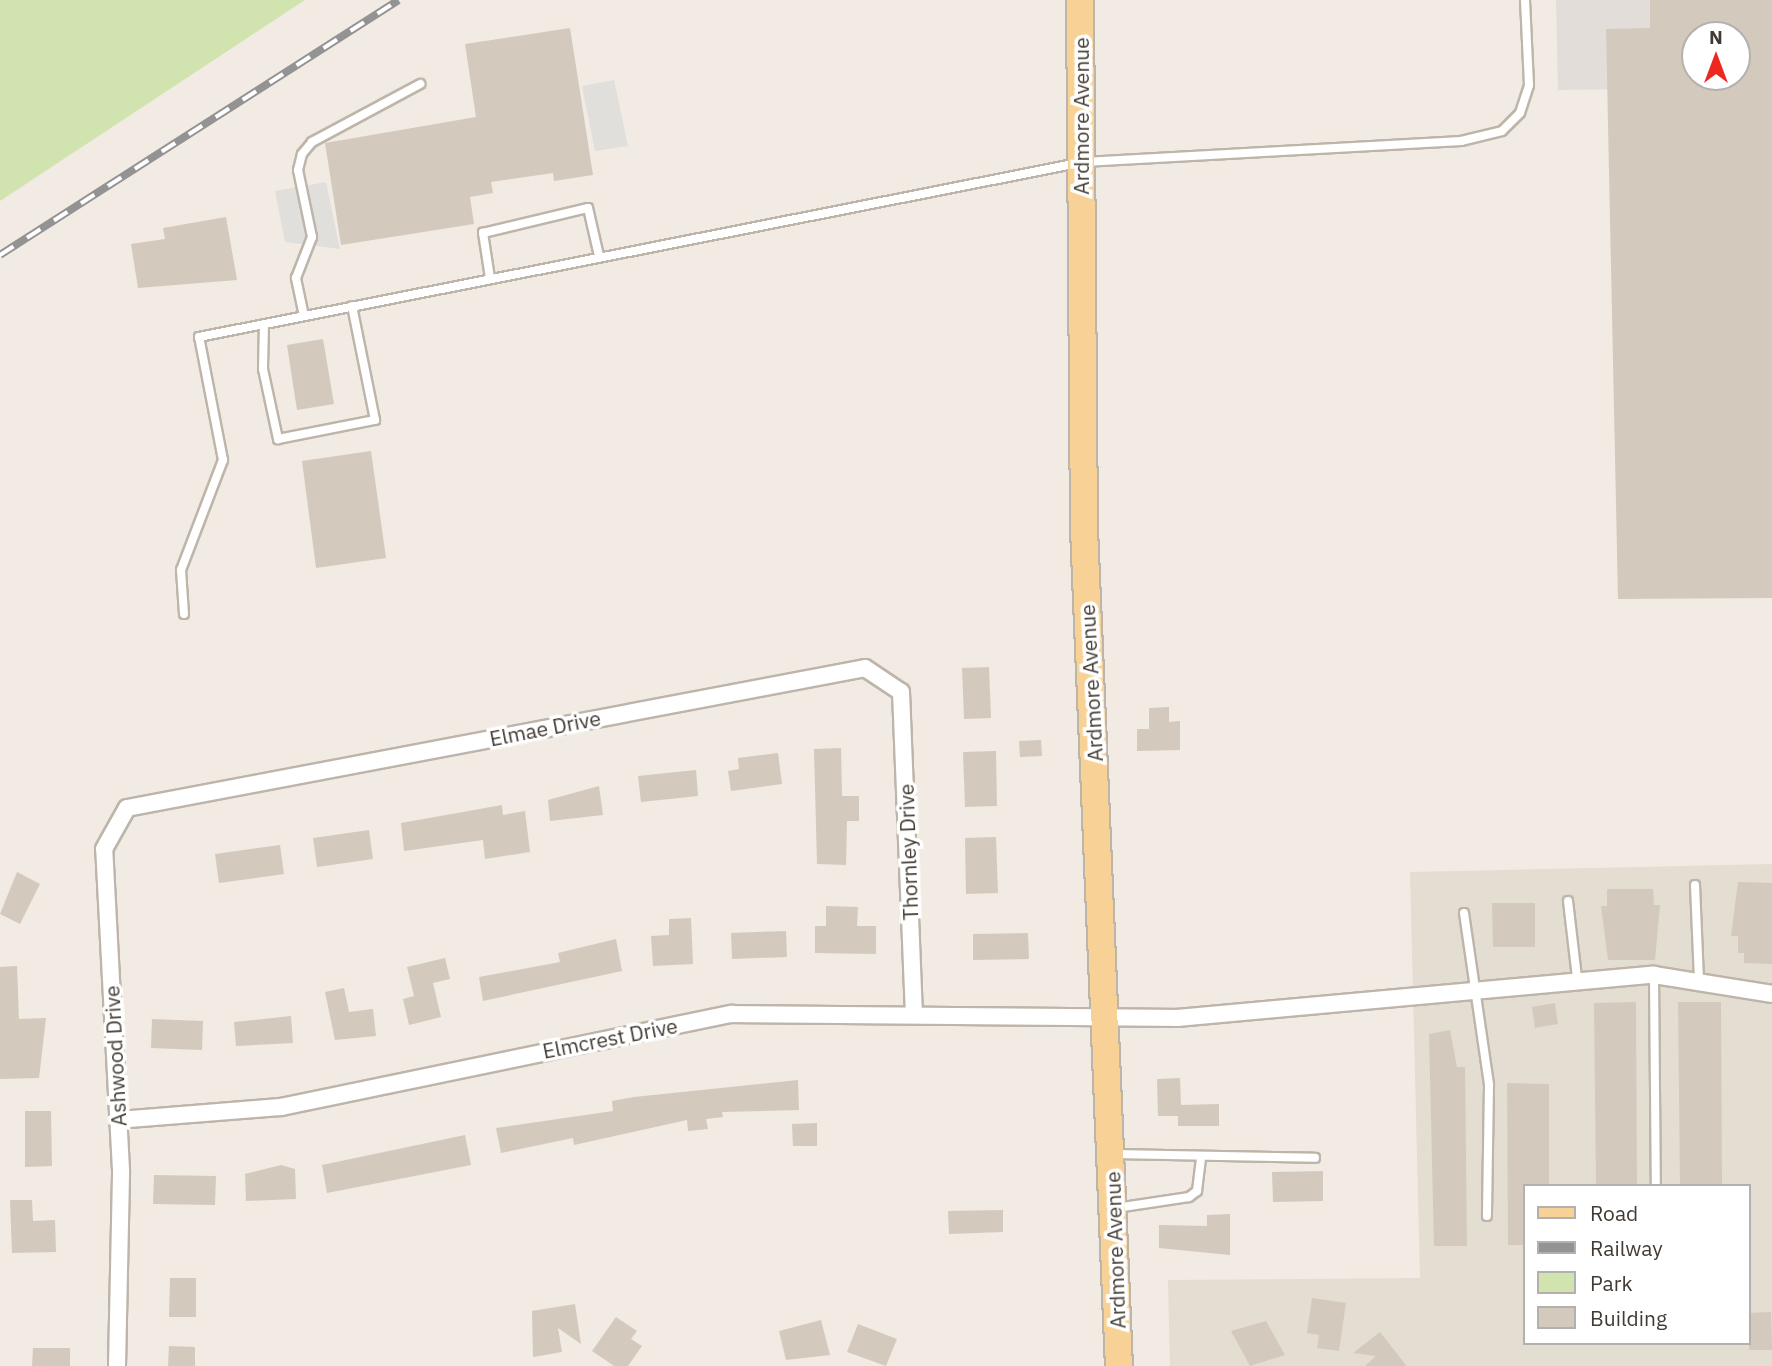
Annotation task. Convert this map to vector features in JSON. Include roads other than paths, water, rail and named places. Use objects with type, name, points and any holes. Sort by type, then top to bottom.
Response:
[{"type":"main road","name":"Ardmore Avenue","points":[[1080,0],[1084,162],[1084,529],[1108,1019],[1119,1366]]},
{"type":"street","name":"Elmae Drive","points":[[182,795],[865,668],[901,692]]},
{"type":"street","name":"Thornley Drive","points":[[901,692],[914,1011]]},
{"type":"street","name":"Ashwood Drive","points":[[117,1366],[118,1120],[104,849],[127,808],[182,795]]},
{"type":"street","name":"Elmcrest Drive","points":[[118,1120],[281,1107],[732,1014],[914,1011],[1108,1019],[1298,1011],[1577,978],[1654,975],[1772,994]]},
{"type":"lane","points":[[184,614],[181,570],[223,460],[199,337],[1084,162],[1461,141],[1502,131],[1520,113],[1529,85],[1525,0]]},
{"type":"lane","points":[[304,316],[296,278],[312,237],[298,170],[302,154],[312,142],[420,84]]},
{"type":"lane","points":[[490,278],[483,233],[588,208],[600,256]]},
{"type":"lane","points":[[264,324],[263,369],[278,439],[375,419],[352,306]]},
{"type":"lane","points":[[1695,885],[1699,982]]},
{"type":"lane","points":[[1568,901],[1577,978]]},
{"type":"lane","points":[[1464,913],[1489,1085],[1487,1216]]},
{"type":"lane","points":[[1654,975],[1656,1184]]},
{"type":"lane","points":[[1111,1154],[1201,1158],[1315,1158]]},
{"type":"lane","points":[[1113,1208],[1189,1197],[1197,1191],[1201,1158]]},
{"type":"railway","points":[[0,255],[398,0]]}]
